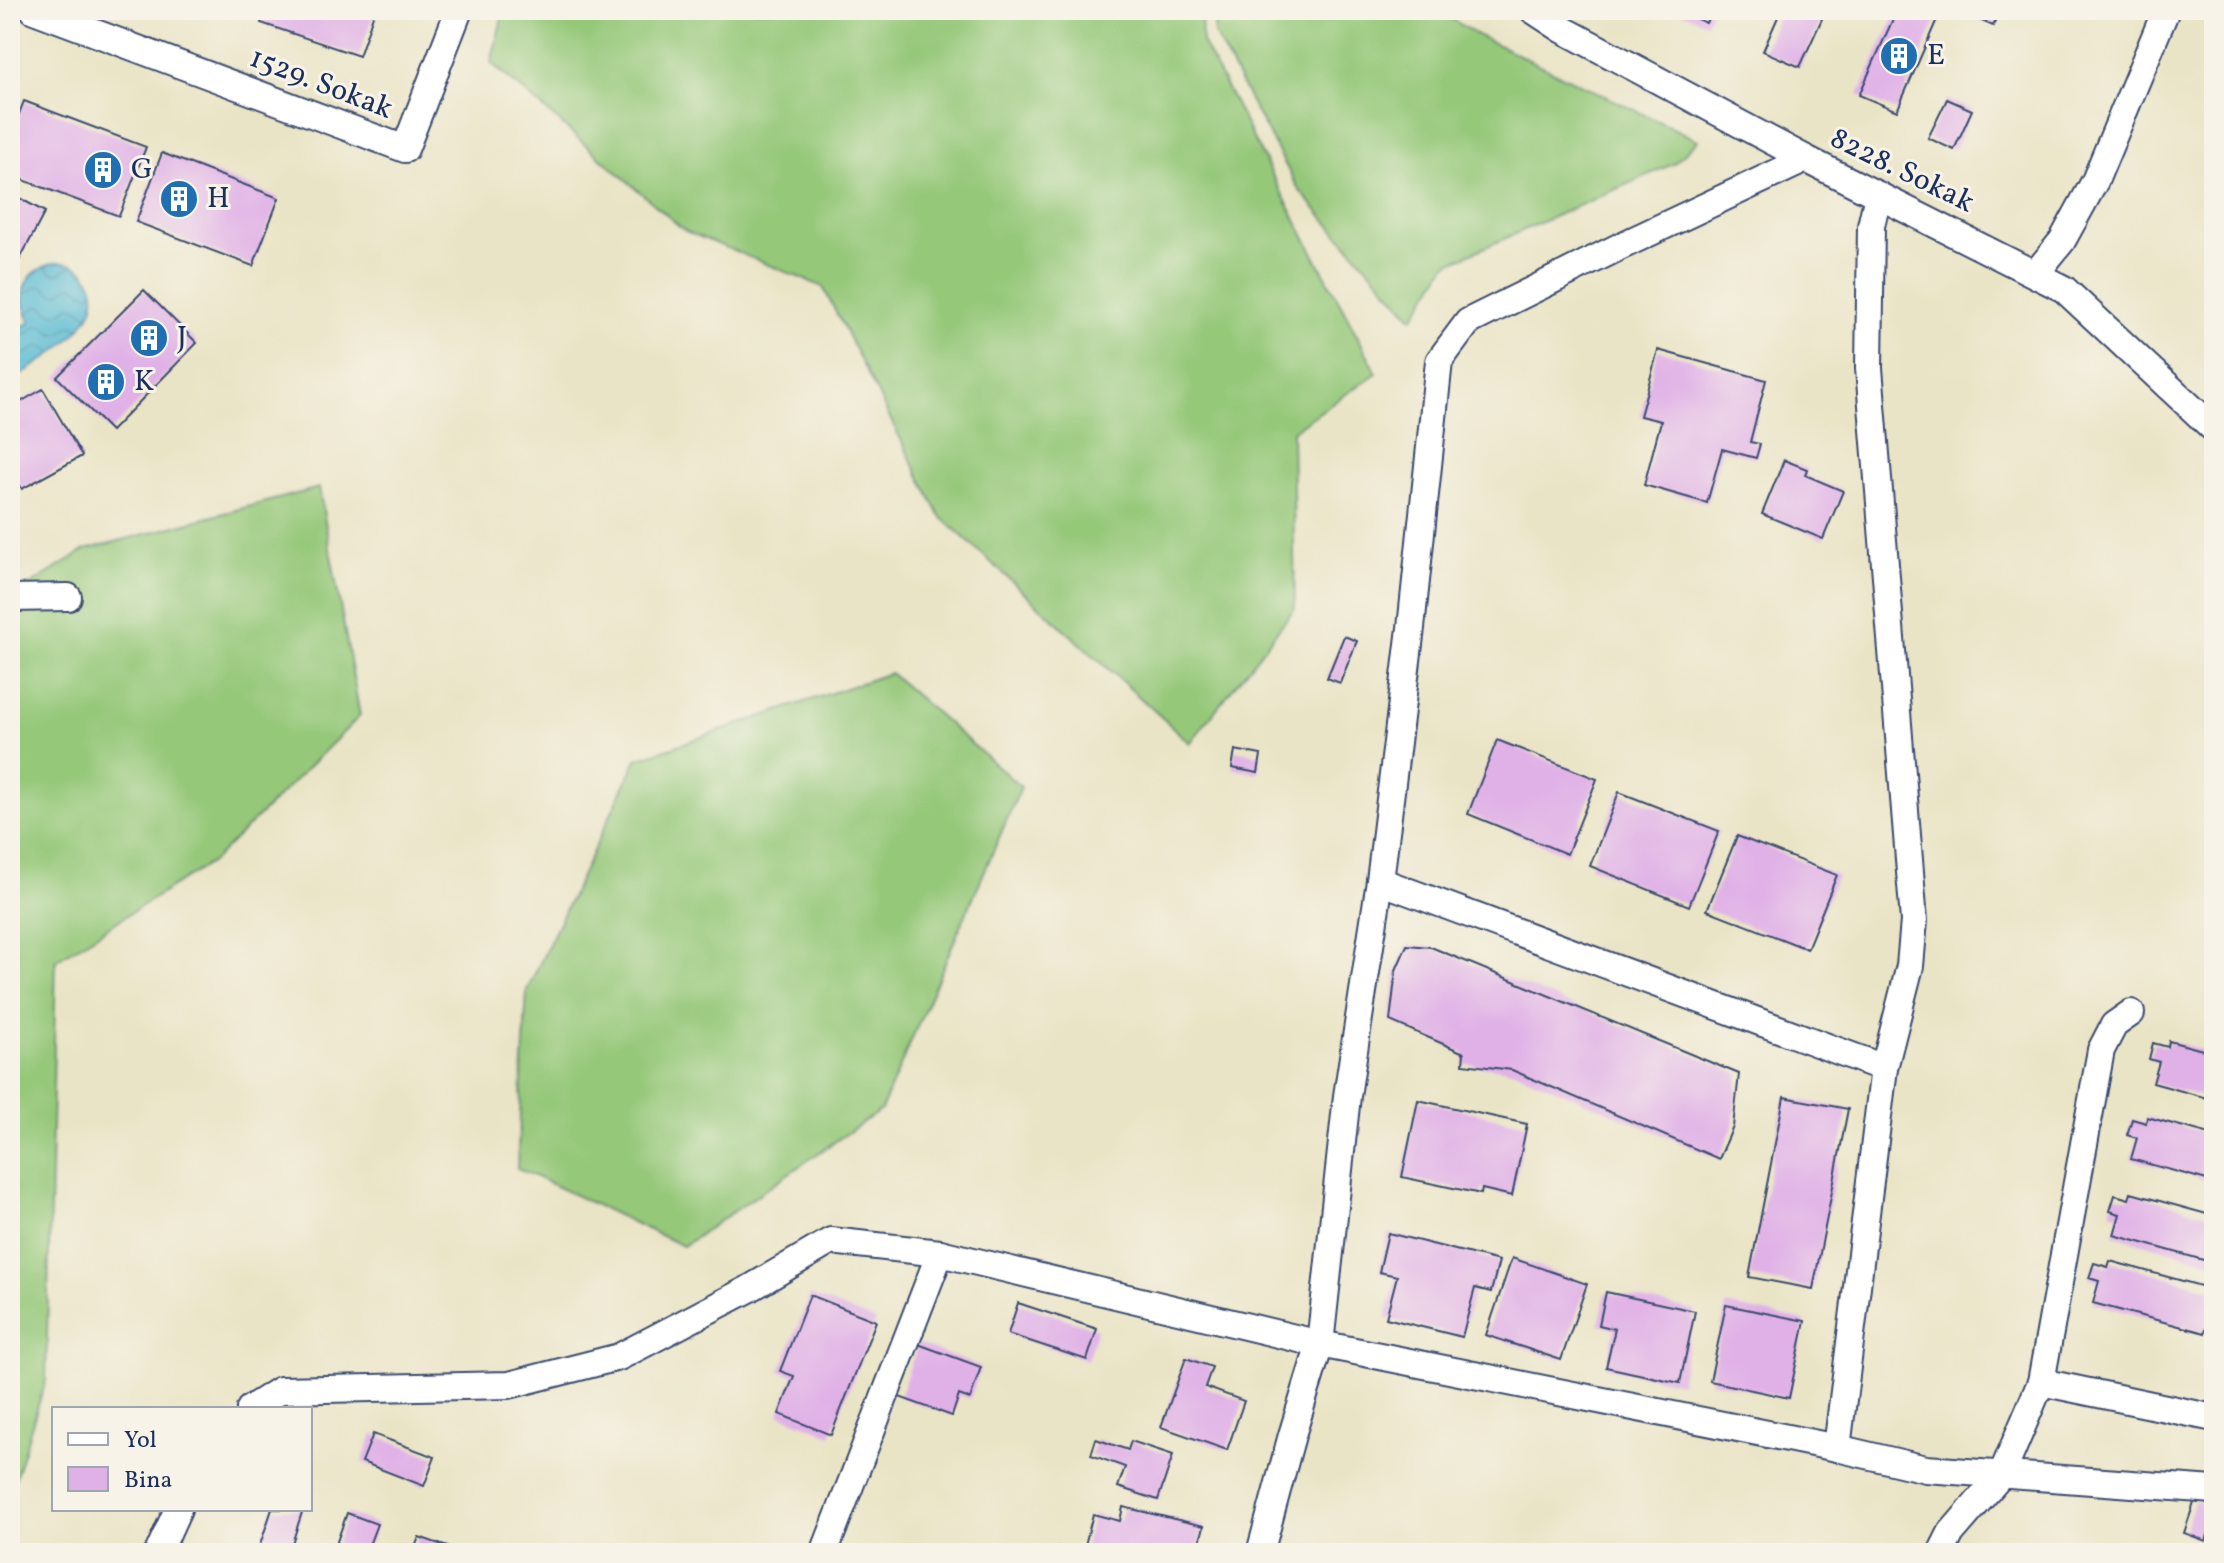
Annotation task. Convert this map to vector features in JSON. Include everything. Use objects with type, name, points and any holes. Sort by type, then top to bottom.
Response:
[{"type":"street","name":"1529. Sokak","points":[[34,10],[405,149],[459,10]]},
{"type":"street","name":"8228. Sokak","points":[[1533,10],[1565,19],[1806,159],[2064,289],[2214,429]]},
{"type":"street","points":[[2036,273],[2062,241],[2095,181],[2166,10]]},
{"type":"street","points":[[1260,1553],[1320,1344],[1347,1096],[1380,881],[1411,628],[1439,361],[1468,322],[1806,159]]},
{"type":"street","points":[[1837,1448],[1884,1068],[1910,966],[1914,921],[1869,368],[1871,226],[1878,195]]},
{"type":"street","points":[[10,598],[68,597]]},
{"type":"street","points":[[1380,881],[1884,1068]]},
{"type":"street","points":[[1941,1553],[1951,1533],[2002,1474],[2041,1382],[2101,1050],[2114,1025],[2131,1013]]},
{"type":"street","points":[[253,1407],[280,1390],[509,1385],[619,1357],[749,1289],[831,1241],[940,1253],[1320,1344],[1837,1448],[1926,1469],[2214,1490]]},
{"type":"street","points":[[824,1553],[940,1253]]},
{"type":"street","points":[[2041,1382],[2214,1418]]},
{"type":"street","points":[[158,1553],[177,1511]]},
{"type":"green space","points":[[504,10],[1201,10],[1202,42],[1377,373],[1292,431],[1295,608],[1190,743],[940,516],[823,287],[685,231],[491,63]]},
{"type":"green space","points":[[1214,10],[1438,10],[1475,34],[1698,140],[1673,164],[1447,264],[1413,318],[1299,190],[1214,34]]},
{"type":"green space","points":[[319,488],[360,716],[213,861],[56,960],[46,1380],[10,1495],[10,598],[85,550]]},
{"type":"green space","points":[[890,673],[1021,787],[881,1110],[683,1246],[517,1168],[527,990],[637,759]]},
{"type":"water","points":[[55,263],[73,265],[85,273],[94,293],[92,308],[71,338],[10,381],[10,328],[29,324],[30,321],[23,302],[26,285],[36,272]]},
{"type":"building","points":[[266,10],[375,10],[359,56],[261,23]]},
{"type":"building","points":[[1676,10],[1712,10],[1706,23]]},
{"type":"building","points":[[1781,10],[1826,10],[1800,67],[1763,51]]},
{"type":"building","name":"E","points":[[1897,10],[1922,10],[1938,17],[1897,111],[1859,95]]},
{"type":"building","points":[[1957,10],[2000,10],[1993,26]]},
{"type":"building","points":[[1947,99],[1972,110],[1954,150],[1928,138]]},
{"type":"building","points":[[24,101],[146,147],[119,216],[10,175],[10,137]]},
{"type":"building","points":[[162,153],[279,198],[253,266],[136,222]]},
{"type":"building","points":[[10,193],[45,212],[13,272],[10,271]]},
{"type":"building","points":[[144,290],[197,343],[111,431],[57,377]]},
{"type":"building","points":[[1658,350],[1766,380],[1750,442],[1760,444],[1756,458],[1722,449],[1707,503],[1644,485],[1661,421],[1640,416]]},
{"type":"building","points":[[43,389],[82,456],[22,489],[10,468],[10,408]]},
{"type":"building","points":[[1784,460],[1807,469],[1805,475],[1843,491],[1823,539],[1762,514]]},
{"type":"building","points":[[1344,636],[1357,641],[1340,683],[1327,678]]},
{"type":"building","points":[[1497,740],[1597,779],[1567,854],[1468,814]]},
{"type":"building","points":[[1235,750],[1261,755],[1258,773],[1232,768]]},
{"type":"building","points":[[1619,792],[1719,831],[1689,906],[1590,866]]},
{"type":"building","points":[[1737,836],[1837,875],[1807,949],[1707,910]]},
{"type":"building","points":[[1407,945],[1431,947],[1739,1074],[1733,1127],[1719,1159],[1512,1070],[1463,1064],[1464,1053],[1390,1021],[1396,970]]},
{"type":"building","points":[[2169,1041],[2214,1053],[2214,1100],[2153,1083],[2159,1062],[2149,1059],[2153,1043],[2168,1047]]},
{"type":"building","points":[[1784,1097],[1848,1109],[1813,1289],[1749,1277]]},
{"type":"building","points":[[1418,1100],[1527,1124],[1512,1196],[1482,1189],[1481,1194],[1402,1177]]},
{"type":"building","points":[[2147,1117],[2214,1135],[2214,1182],[2131,1159],[2137,1138],[2127,1135],[2132,1119],[2146,1123]]},
{"type":"building","points":[[2131,1193],[2214,1216],[2214,1263],[2114,1235],[2120,1214],[2110,1211],[2115,1195],[2129,1199]]},
{"type":"building","points":[[1388,1233],[1499,1261],[1491,1292],[1475,1288],[1462,1337],[1386,1318],[1397,1276],[1379,1272]]},
{"type":"building","points":[[1512,1258],[1587,1284],[1561,1360],[1486,1335]]},
{"type":"building","points":[[2110,1261],[2212,1289],[2214,1313],[2211,1312],[2205,1333],[2093,1303],[2099,1281],[2089,1278],[2094,1263],[2108,1267]]},
{"type":"building","points":[[1606,1292],[1695,1311],[1680,1383],[1606,1367],[1615,1329],[1599,1325]]},
{"type":"building","points":[[810,1295],[876,1321],[831,1435],[779,1414],[794,1376],[780,1371]]},
{"type":"building","points":[[1018,1303],[1097,1329],[1087,1360],[1008,1334]]},
{"type":"building","points":[[1726,1305],[1805,1321],[1789,1398],[1710,1381]]},
{"type":"building","points":[[918,1344],[981,1367],[970,1399],[959,1395],[952,1416],[899,1397]]},
{"type":"building","points":[[1186,1358],[1212,1367],[1205,1387],[1244,1401],[1227,1450],[1161,1427]]},
{"type":"building","points":[[373,1434],[435,1457],[424,1486],[362,1462]]},
{"type":"building","points":[[1096,1439],[1128,1450],[1131,1441],[1173,1455],[1158,1500],[1118,1487],[1125,1467],[1091,1455]]},
{"type":"building","points":[[2195,1500],[2214,1506],[2214,1517],[2206,1541],[2184,1533]]},
{"type":"building","points":[[1123,1507],[1204,1526],[1197,1553],[1083,1553],[1093,1514],[1120,1521]]},
{"type":"building","points":[[271,1511],[302,1511],[289,1553],[258,1551]]},
{"type":"building","points":[[347,1513],[377,1524],[366,1553],[333,1553]]},
{"type":"building","points":[[419,1537],[448,1547],[446,1553],[413,1553]]},
{"type":"place","name":"E","points":[[1899,56]]},
{"type":"place","name":"G","points":[[103,170]]},
{"type":"place","name":"H","points":[[179,199]]},
{"type":"place","name":"J","points":[[149,338]]},
{"type":"place","name":"K","points":[[106,382]]}]
